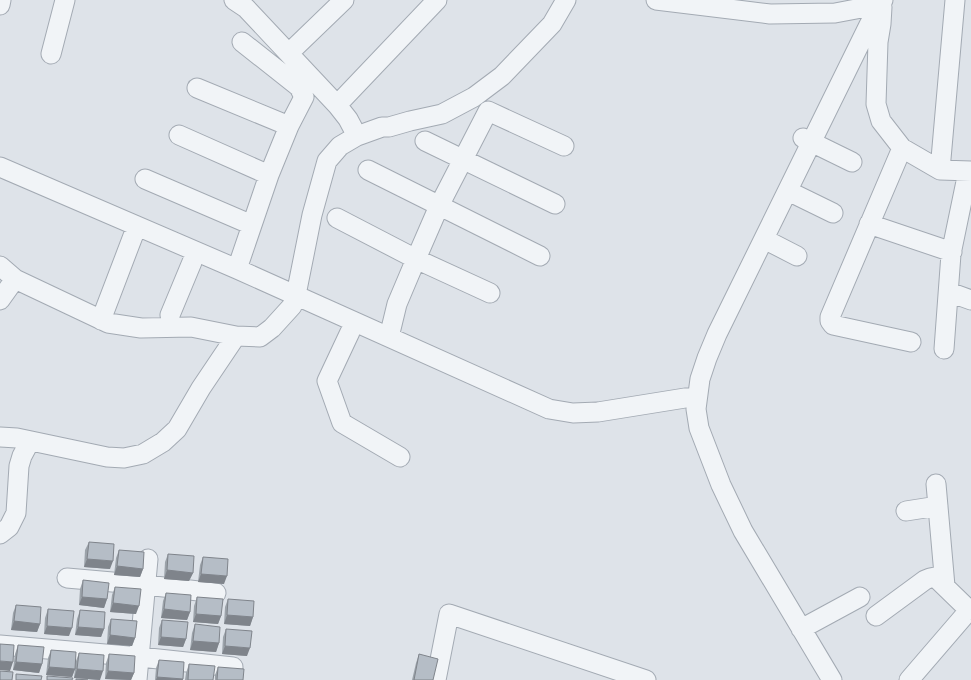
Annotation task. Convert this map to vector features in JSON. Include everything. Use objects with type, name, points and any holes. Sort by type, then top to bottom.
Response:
[{"type":"street","points":[[0,5],[1,0]]},
{"type":"street","points":[[51,54],[65,0]]},
{"type":"street","points":[[289,53],[344,0]]},
{"type":"street","points":[[337,105],[437,0]]},
{"type":"street","points":[[0,266],[15,279],[108,323],[141,328],[191,327],[236,336],[260,337],[272,328],[294,301],[312,215],[327,161],[340,146],[357,136],[382,127],[390,127],[442,114],[474,97],[502,76],[552,24],[566,0]]},
{"type":"street","points":[[656,0],[770,14],[835,13],[877,2]]},
{"type":"street","points":[[940,170],[955,0]]},
{"type":"street","points":[[820,680],[732,530],[711,489],[688,432],[690,404],[689,379],[708,330],[877,2]]},
{"type":"street","points":[[877,2],[881,24],[878,42],[876,104],[881,121],[902,148],[940,170],[970,172],[964,226],[952,252],[944,349]]},
{"type":"street","points":[[245,3],[337,105],[348,119],[357,136]]},
{"type":"street","points":[[237,269],[269,175],[289,126],[304,97],[299,87],[242,42]]},
{"type":"street","points":[[197,88],[289,126]]},
{"type":"street","points":[[390,337],[397,304],[416,259],[440,206],[488,111],[564,146]]},
{"type":"street","points":[[179,135],[269,175]]},
{"type":"street","points":[[807,140],[852,162]]},
{"type":"street","points":[[807,140],[788,191],[717,334],[690,404],[721,485],[743,531],[832,680]]},
{"type":"street","points":[[424,141],[555,204]]},
{"type":"street","points":[[902,148],[830,317],[830,321],[834,325],[911,342]]},
{"type":"street","points":[[0,167],[237,269],[350,332],[547,420],[575,424],[603,423],[690,404]]},
{"type":"street","points":[[368,170],[540,256]]},
{"type":"street","points":[[145,179],[252,224]]},
{"type":"street","points":[[0,181],[192,262],[390,337],[549,409],[573,413],[690,404]]},
{"type":"street","points":[[788,191],[833,213]]},
{"type":"street","points":[[337,218],[416,259],[490,293]]},
{"type":"street","points":[[869,224],[952,252]]},
{"type":"street","points":[[101,320],[133,236]]},
{"type":"street","points":[[764,239],[797,256]]},
{"type":"street","points":[[170,315],[192,262]]},
{"type":"street","points":[[0,300],[15,279]]},
{"type":"street","points":[[949,292],[971,300]]},
{"type":"street","points":[[350,332],[327,381],[342,423],[400,457]]},
{"type":"street","points":[[0,437],[17,438],[107,457],[124,458],[143,454],[163,442],[177,428],[201,388],[236,336]]},
{"type":"street","points":[[0,534],[10,527],[16,513],[19,466],[22,456],[30,441]]},
{"type":"street","points":[[936,484],[945,586]]},
{"type":"street","points":[[906,511],[938,506]]},
{"type":"street","points":[[137,680],[148,559]]},
{"type":"street","points":[[876,616],[930,578],[935,577],[970,609],[909,680]]},
{"type":"street","points":[[67,578],[216,593]]},
{"type":"street","points":[[801,628],[860,597]]},
{"type":"street","points":[[436,680],[449,614],[646,680]]},
{"type":"street","points":[[0,644],[233,667]]},
{"type":"building","points":[[89,542],[114,544],[113,561],[87,559]]},
{"type":"building","points":[[119,550],[144,552],[143,569],[117,566]]},
{"type":"building","points":[[168,554],[194,556],[193,573],[167,570]]},
{"type":"building","points":[[203,557],[228,559],[227,576],[201,574]]},
{"type":"building","points":[[83,580],[109,583],[107,599],[82,597]]},
{"type":"building","points":[[115,587],[141,589],[139,606],[113,603]]},
{"type":"building","points":[[166,593],[191,595],[190,612],[164,609]]},
{"type":"building","points":[[197,597],[223,599],[221,616],[196,614]]},
{"type":"building","points":[[228,599],[254,601],[253,617],[227,615]]},
{"type":"building","points":[[16,605],[41,607],[40,624],[14,621]]},
{"type":"building","points":[[48,609],[74,611],[72,628],[47,626]]},
{"type":"building","points":[[80,610],[105,612],[104,629],[78,627]]},
{"type":"building","points":[[111,619],[137,621],[135,638],[110,635]]},
{"type":"building","points":[[162,620],[188,622],[186,639],[161,637]]},
{"type":"building","points":[[195,624],[220,627],[219,643],[193,641]]},
{"type":"building","points":[[226,629],[252,631],[250,648],[225,646]]},
{"type":"building","points":[[0,644],[14,645],[13,662],[0,661]]},
{"type":"building","points":[[18,645],[44,647],[42,664],[16,662]]},
{"type":"building","points":[[51,650],[76,652],[75,669],[49,667]]},
{"type":"building","points":[[79,653],[104,655],[103,671],[77,669]]},
{"type":"building","points":[[109,654],[135,656],[134,673],[108,671]]},
{"type":"building","points":[[419,654],[438,659],[433,680],[414,680]]},
{"type":"building","points":[[159,660],[184,662],[183,679],[157,677]]},
{"type":"building","points":[[189,664],[215,666],[213,680],[188,680]]},
{"type":"building","points":[[218,667],[244,669],[243,680],[217,680]]},
{"type":"building","points":[[0,671],[13,672],[12,680],[0,680]]},
{"type":"building","points":[[16,674],[42,676],[41,680],[16,680]]},
{"type":"building","points":[[47,676],[73,678],[72,680],[47,680]]}]
